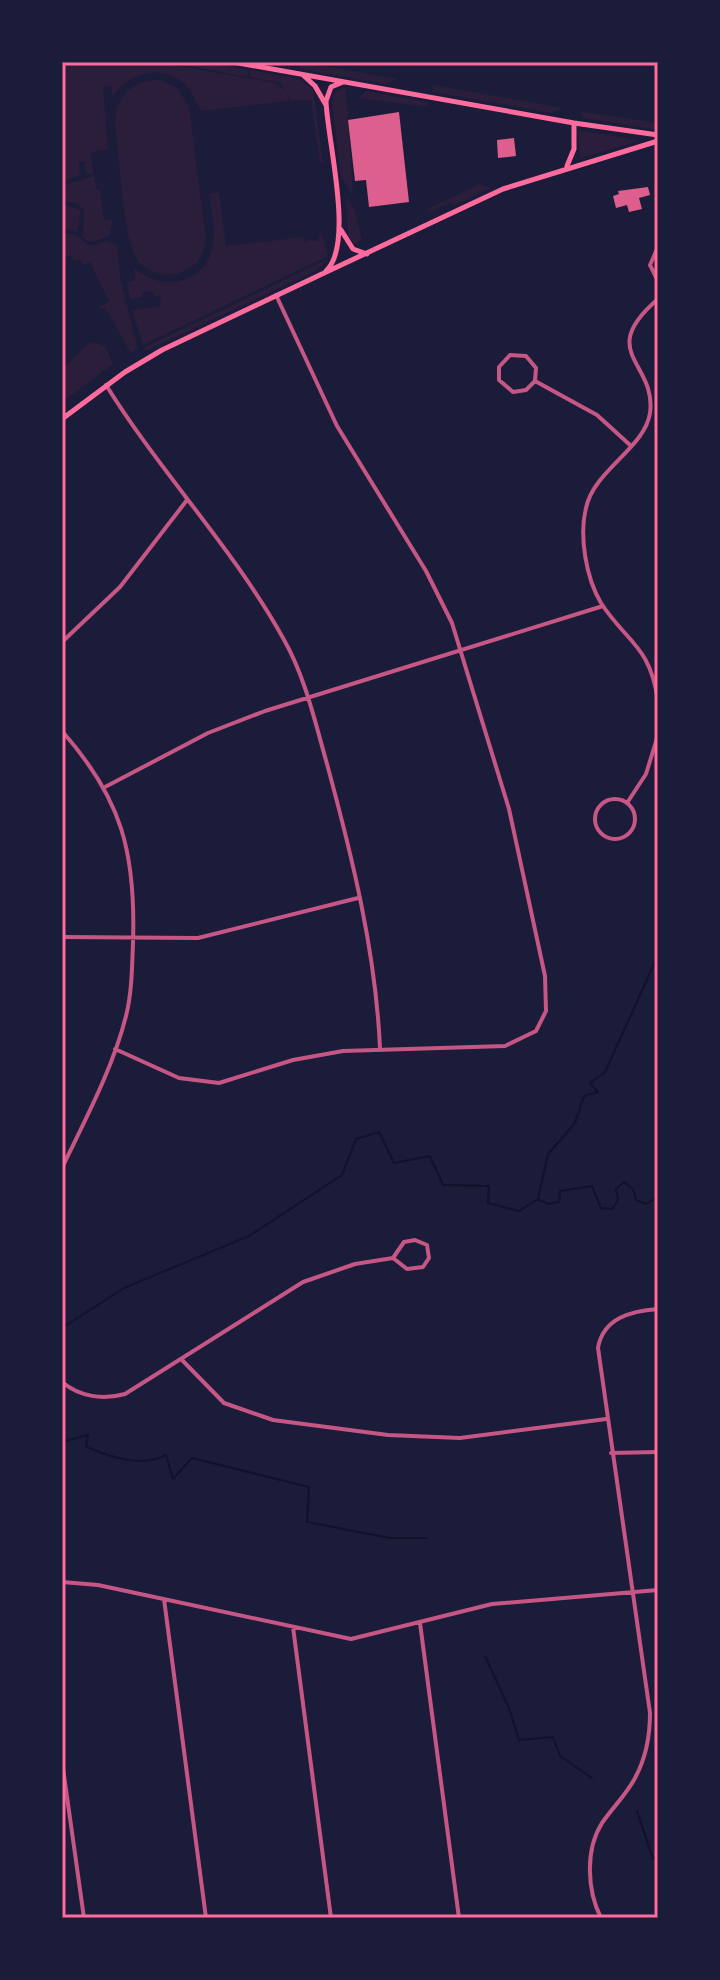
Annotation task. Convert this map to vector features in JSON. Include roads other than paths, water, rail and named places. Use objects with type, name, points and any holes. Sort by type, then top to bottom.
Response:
[{"type":"main road","points":[[233,62],[658,138]]},
{"type":"main road","points":[[302,74],[315,86],[326,106]]},
{"type":"main road","points":[[322,274],[335,260],[339,226],[326,106],[329,90],[343,82]]},
{"type":"main road","points":[[567,166],[574,149],[574,123]]},
{"type":"main road","points":[[62,419],[106,385],[172,345],[276,295],[503,189],[658,138]]},
{"type":"main road","points":[[339,226],[351,247],[367,254]]},
{"type":"street","points":[[658,247],[650,265],[658,281]]},
{"type":"street","points":[[115,1049],[179,1078],[219,1083],[293,1060],[380,1049],[505,1046],[536,1031],[546,1011],[545,976],[522,864],[461,649],[433,584],[337,426],[276,295]]},
{"type":"street","points":[[658,299],[638,317],[631,329],[632,356],[650,405],[644,429],[599,480],[585,511],[587,562],[603,606],[645,656],[658,701]]},
{"type":"street","points":[[510,355],[526,356],[536,368],[535,381],[526,390],[509,390],[499,380],[501,363],[510,355]]},
{"type":"street","points":[[535,381],[597,415],[630,445]]},
{"type":"street","points":[[106,385],[278,628],[306,696],[340,815],[374,981],[380,1049]]},
{"type":"street","points":[[62,642],[133,573],[187,499]]},
{"type":"street","points":[[105,787],[208,733],[306,696],[603,606]]},
{"type":"street","points":[[62,731],[105,787],[117,811],[129,852],[134,887],[128,1008],[115,1049],[62,1168]]},
{"type":"street","points":[[627,803],[646,774],[658,735]]},
{"type":"street","points":[[613,799],[627,803],[635,817],[630,832],[616,839],[601,833],[595,819],[600,806],[613,799]]},
{"type":"street","points":[[62,937],[209,936],[358,898]]},
{"type":"street","points":[[62,1382],[87,1394],[117,1396],[135,1390],[303,1282],[355,1264],[393,1258],[404,1242],[415,1240],[425,1243],[429,1255],[425,1265],[415,1269],[404,1268],[393,1258]]},
{"type":"street","points":[[601,1918],[591,1884],[594,1844],[604,1821],[636,1778],[650,1728],[598,1361],[601,1339],[622,1316],[658,1309]]},
{"type":"street","points":[[182,1360],[224,1403],[273,1420],[388,1435],[460,1438],[606,1419]]},
{"type":"street","points":[[611,1453],[658,1452]]},
{"type":"street","points":[[62,1582],[81,1582],[356,1639],[492,1604],[658,1590]]},
{"type":"street","points":[[164,1599],[206,1918]]},
{"type":"street","points":[[420,1622],[459,1918]]},
{"type":"street","points":[[293,1627],[331,1918]]},
{"type":"street","points":[[62,1761],[84,1918]]},
{"type":"street","points":[[62,1832],[72,1831]]},
{"type":"waterway","points":[[538,1199],[548,1154],[575,1123],[584,1096],[598,1092],[590,1083],[605,1072],[658,955]]},
{"type":"waterway","points":[[62,1328],[124,1288],[249,1236],[342,1175],[356,1139],[379,1132],[394,1163],[430,1156],[443,1185],[489,1186],[488,1203],[519,1211],[538,1199],[548,1204],[559,1202],[560,1191],[592,1186],[601,1208],[612,1209],[618,1200],[616,1189],[624,1182],[633,1189],[636,1200],[646,1204],[658,1197]]},
{"type":"waterway","points":[[62,1442],[88,1435],[86,1447],[116,1457],[146,1461],[166,1455],[173,1479],[192,1458],[309,1487],[307,1522],[390,1538],[427,1538]]},
{"type":"waterway","points":[[485,1656],[509,1708],[519,1740],[553,1737],[560,1756],[592,1778]]},
{"type":"waterway","points":[[637,1811],[653,1859],[658,1856]]}]
